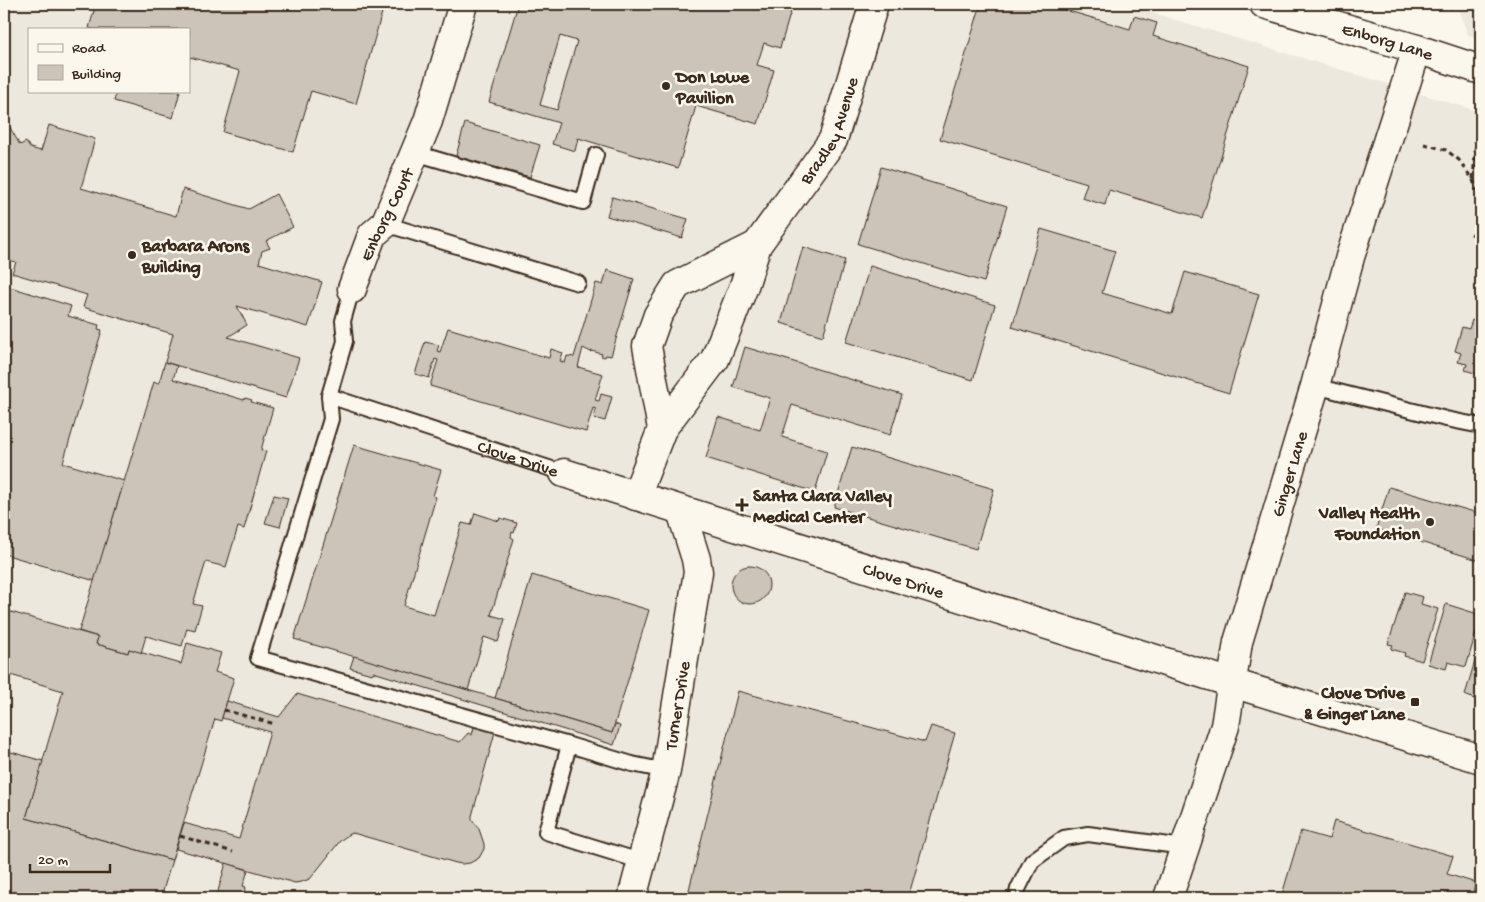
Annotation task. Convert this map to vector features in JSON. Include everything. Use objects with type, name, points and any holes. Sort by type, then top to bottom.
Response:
[{"type":"street","name":"Enborg Court","points":[[352,289],[372,235],[385,224],[428,121],[463,4]]},
{"type":"street","name":"Bradley Avenue","points":[[636,496],[662,429],[715,359],[758,245],[832,140],[874,4]]},
{"type":"street","name":"Enborg Lane","points":[[1264,4],[1481,70]]},
{"type":"street","name":"Ginger Lane","points":[[1168,898],[1225,726],[1238,642],[1315,386],[1350,257],[1417,49]]},
{"type":"street","name":"Bradley Avenue","points":[[662,429],[647,346],[658,315],[677,286],[758,245]]},
{"type":"street","name":"Clove Drive","points":[[564,473],[1232,683],[1481,758]]},
{"type":"street","name":"Turner Drive","points":[[632,898],[666,771],[698,572],[682,511]]},
{"type":"lane","points":[[415,153],[583,202],[596,155]]},
{"type":"lane","points":[[385,224],[578,283]]},
{"type":"lane","name":"Enborg Court","points":[[328,396],[345,341],[343,321],[352,289]]},
{"type":"lane","points":[[1315,386],[1446,420],[1481,426]]},
{"type":"lane","points":[[328,396],[331,419],[258,658],[632,764],[666,771]]},
{"type":"lane","name":"Clove Drive","points":[[328,396],[564,473]]},
{"type":"lane","points":[[569,745],[546,832],[642,862]]},
{"type":"lane","points":[[1016,898],[1018,888],[1032,861],[1064,838],[1088,834],[1184,847]]},
{"type":"path","points":[[1450,9],[1451,4]]},
{"type":"path","points":[[1473,180],[1480,103]]},
{"type":"path","points":[[1424,144],[1446,150],[1459,160],[1473,180],[1478,197],[1478,213]]},
{"type":"path","points":[[1471,234],[1481,237]]},
{"type":"path","points":[[224,710],[275,724]]},
{"type":"path","points":[[180,836],[233,852]]},
{"type":"path","points":[[477,898],[494,898]]},
{"type":"shaded area","name":"Santa Clara Valley Medical Center","points":[[4,4],[1123,4],[1481,112],[1481,898],[4,898]]},
{"type":"shaded area","points":[[1456,4],[1481,4],[1481,38],[1468,35]]},
{"type":"building","points":[[96,4],[366,4],[383,9],[356,104],[311,91],[293,152],[223,132],[240,71],[190,57],[190,28],[89,28]]},
{"type":"building","name":"Don Lowe Pavilion","points":[[518,4],[793,4],[780,48],[764,43],[757,65],[774,70],[758,124],[696,106],[678,168],[578,138],[575,151],[552,144],[559,123],[489,102]],"holes":[[[560,36],[577,41],[557,110],[540,105]]]},
{"type":"building","points":[[981,4],[1045,4],[1130,29],[1134,16],[1157,23],[1153,36],[1249,66],[1202,218],[1109,190],[1105,205],[1082,198],[1087,183],[940,139]]},
{"type":"building","points":[[117,92],[180,92],[173,118],[114,101]]},
{"type":"building","name":"Barbara Arons Building","points":[[4,119],[20,145],[26,142],[30,148],[41,151],[49,125],[95,139],[81,188],[176,216],[183,189],[249,209],[276,194],[293,227],[266,241],[270,248],[262,251],[259,263],[322,282],[308,327],[237,306],[247,325],[228,337],[299,358],[286,398],[165,362],[173,334],[83,307],[87,295],[12,273],[16,262],[4,259]]},
{"type":"building","points":[[465,123],[540,145],[530,177],[456,156]]},
{"type":"building","points":[[881,167],[1007,206],[984,282],[858,244]]},
{"type":"building","points":[[612,197],[688,219],[682,238],[607,216]]},
{"type":"building","points":[[1041,229],[1115,251],[1102,293],[1172,314],[1185,272],[1259,294],[1229,393],[1012,327]]},
{"type":"building","points":[[803,247],[845,260],[823,336],[781,323]]},
{"type":"building","points":[[870,266],[995,305],[973,380],[846,342]]},
{"type":"building","points":[[607,270],[634,279],[611,356],[601,356],[602,354],[583,348],[578,367],[603,374],[595,400],[599,401],[601,394],[612,397],[605,421],[594,418],[596,409],[593,408],[586,432],[430,386],[438,360],[435,359],[429,378],[415,374],[425,342],[439,345],[437,351],[440,352],[448,328],[549,358],[551,349],[563,353],[560,361],[565,363],[567,356],[574,357],[596,283],[603,285]]},
{"type":"building","points":[[4,285],[71,306],[68,316],[99,325],[98,329],[102,330],[63,463],[124,481],[95,581],[4,554]]},
{"type":"building","points":[[1472,320],[1481,323],[1481,375],[1465,370],[1467,364],[1458,362],[1461,353],[1455,351],[1462,327],[1469,329]]},
{"type":"building","points":[[745,347],[902,395],[890,435],[792,405],[782,437],[827,451],[815,492],[706,458],[718,417],[760,430],[770,398],[733,387]]},
{"type":"building","points":[[165,362],[177,366],[173,379],[244,400],[245,398],[252,400],[251,402],[273,408],[261,450],[266,451],[244,529],[238,527],[226,567],[206,562],[193,604],[202,606],[195,630],[187,628],[182,646],[146,636],[141,653],[129,649],[128,653],[96,644],[98,637],[79,631],[154,382],[159,383]]},
{"type":"building","points":[[354,445],[441,470],[433,496],[436,497],[404,606],[434,615],[462,523],[471,525],[475,513],[499,521],[500,518],[517,523],[514,533],[512,532],[511,537],[514,539],[491,615],[505,619],[498,642],[484,637],[468,690],[294,639]]},
{"type":"building","points":[[852,447],[994,489],[976,549],[834,507]]},
{"type":"building","name":"Valley Health Foundation","points":[[1389,487],[1481,514],[1481,561],[1414,540],[1415,535],[1397,530],[1396,535],[1376,529]]},
{"type":"building","points":[[274,495],[288,498],[280,527],[265,523]]},
{"type":"building","points":[[750,566],[763,572],[769,585],[763,598],[750,604],[737,598],[731,585],[737,572]]},
{"type":"building","points":[[532,575],[649,610],[612,733],[495,698]]},
{"type":"building","points":[[1405,592],[1423,597],[1421,604],[1438,609],[1422,661],[1404,656],[1405,653],[1391,649],[1393,645],[1388,644]]},
{"type":"building","points":[[1446,604],[1481,615],[1466,667],[1448,662],[1446,669],[1428,664]]},
{"type":"building","points":[[4,610],[98,637],[96,644],[128,653],[129,649],[181,664],[187,643],[221,653],[215,672],[234,678],[221,721],[215,719],[172,860],[26,818],[63,691],[4,673]]},
{"type":"building","points":[[1481,640],[1481,700],[1465,695]]},
{"type":"building","points":[[354,656],[612,733],[615,724],[620,726],[614,745],[373,672],[372,674],[350,668]]},
{"type":"building","points":[[738,691],[925,742],[931,726],[955,733],[908,898],[687,898]]},
{"type":"building","points":[[297,694],[460,742],[468,733],[472,735],[474,727],[495,732],[472,816],[484,844],[484,849],[479,858],[470,863],[456,863],[353,833],[340,841],[310,879],[295,883],[176,849],[184,823],[239,839],[270,732],[222,718],[227,701],[279,717]]},
{"type":"building","points":[[4,750],[43,761],[26,818],[172,860],[161,898],[4,898]]},
{"type":"building","points":[[1334,821],[1453,856],[1447,874],[1476,883],[1471,898],[1281,898],[1301,831],[1329,839]]},
{"type":"building","points":[[226,863],[248,870],[243,886],[246,887],[242,898],[216,898]]},
{"type":"place","name":"Don Lowe Pavilion","points":[[666,86]]},
{"type":"place","name":"Barbara Arons Building","points":[[132,255]]},
{"type":"place","name":"Santa Clara Valley Medical Center","points":[[742,505]]},
{"type":"place","name":"Valley Health Foundation","points":[[1430,522]]},
{"type":"place","name":"Clove Drive & Ginger Lane","points":[[1415,702]]}]
